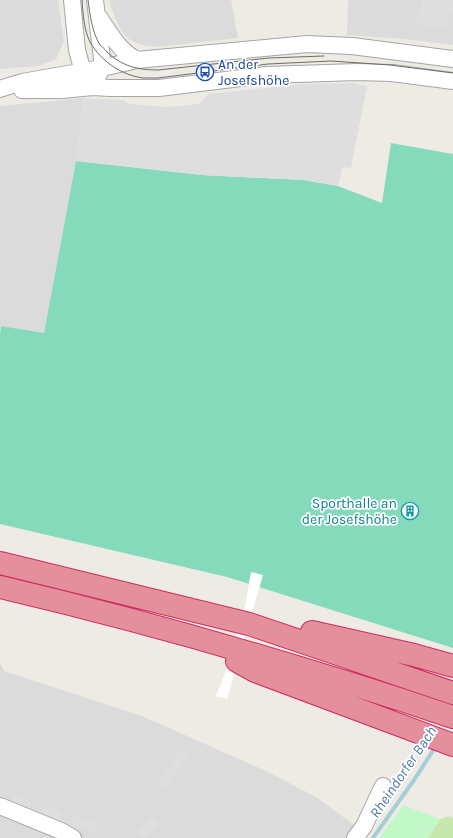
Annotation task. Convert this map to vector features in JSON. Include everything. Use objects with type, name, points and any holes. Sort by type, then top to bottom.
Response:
[{"type":"highway","points":[[0,564],[249,624],[453,693]]},
{"type":"highway","points":[[0,587],[192,637],[299,668],[453,717]]},
{"type":"highway","points":[[249,624],[285,626],[414,655],[453,666]]},
{"type":"highway","points":[[192,637],[255,671],[453,745]]},
{"type":"street","points":[[72,0],[82,72],[93,87]]},
{"type":"street","points":[[93,87],[102,68],[96,6]]},
{"type":"street","points":[[96,6],[117,44],[129,56],[137,60]]},
{"type":"street","points":[[0,90],[22,82],[82,72],[137,60],[307,44],[352,46],[453,59]]},
{"type":"street","points":[[0,90],[61,90],[93,87],[159,88],[266,75],[357,72],[392,73],[453,81]]},
{"type":"street","points":[[355,838],[364,826],[383,786]]},
{"type":"street","points":[[0,806],[61,831],[73,838]]},
{"type":"shaded area","points":[[0,0],[58,0],[64,41],[56,59],[39,66],[0,69]]},
{"type":"shaded area","points":[[109,0],[231,0],[238,38],[157,47],[142,45],[130,40],[123,33],[117,22]]},
{"type":"shaded area","points":[[348,0],[453,0],[453,45],[403,39],[347,35]]},
{"type":"shaded area","points":[[422,0],[453,0],[453,13],[449,17],[448,26],[415,25],[415,16],[422,6]]},
{"type":"shaded area","points":[[353,83],[367,86],[351,168],[342,167],[338,186],[304,180],[202,175],[76,161],[84,98],[124,100],[129,104],[168,107],[199,104],[208,94],[304,84]]},
{"type":"shaded area","points":[[84,98],[76,161],[44,333],[1,326],[0,335],[0,106]]},
{"type":"shaded area","points":[[0,663],[4,671],[142,716],[266,771],[316,797],[358,828],[351,838],[0,838]]},
{"type":"shaded area","points":[[182,749],[189,754],[165,789],[158,783]]},
{"type":"shaded area","points":[[13,794],[31,802],[28,811],[10,803]]},
{"type":"shaded area","points":[[42,806],[62,812],[59,821],[39,815]]},
{"type":"shaded area","points":[[73,816],[97,823],[94,832],[71,825]]},
{"type":"shaded area","points":[[152,817],[159,824],[144,838],[137,832]]},
{"type":"green space","points":[[391,143],[453,154],[453,648],[227,577],[0,524],[1,326],[44,333],[76,161],[202,175],[304,180],[338,186],[382,203]]},
{"type":"green space","points":[[403,805],[440,819],[428,838],[379,838]]},
{"type":"green space","points":[[449,816],[453,818],[453,838],[428,838],[440,819]]},
{"type":"pier","points":[[251,572],[263,575],[227,699],[216,696],[228,666],[237,636],[245,606]]},
{"type":"waterway","name":"Rheindorfer Bach","points":[[373,838],[436,746]]},
{"type":"tram line","points":[[82,0],[86,32],[95,49],[112,66],[127,74],[143,78],[158,78],[268,64],[331,61],[390,65],[453,73]]},
{"type":"tram line","points":[[88,0],[93,29],[100,45],[118,61],[137,68],[158,70],[269,58],[324,56]]},
{"type":"place","name":"An der Josefshöhe","points":[[205,72]]},
{"type":"place","name":"Sporthalle an der Josefshöhe","points":[[410,511]]}]
